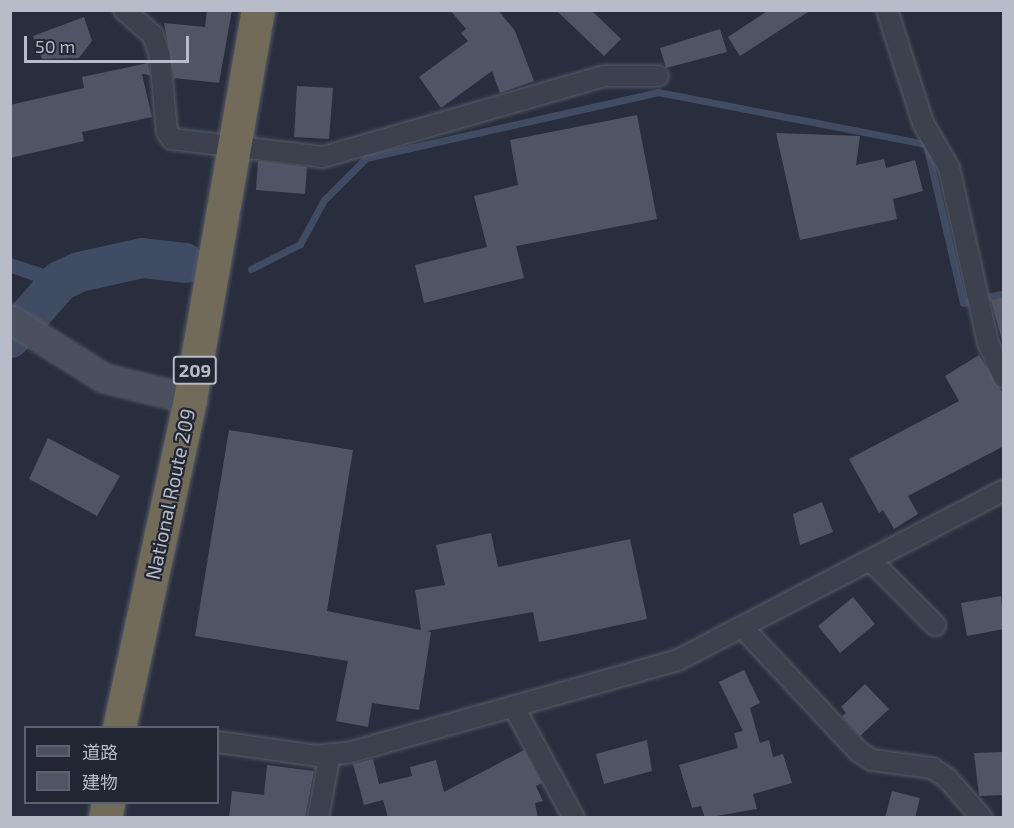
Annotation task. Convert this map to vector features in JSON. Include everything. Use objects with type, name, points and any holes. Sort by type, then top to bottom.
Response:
[{"type":"highway","name":"National Route 209","points":[[119,726],[190,399],[258,10]]},
{"type":"street","points":[[124,10],[153,34],[160,57],[167,132],[172,139],[235,143],[323,157],[604,76],[658,76]]},
{"type":"street","points":[[887,10],[923,123],[949,168],[988,343],[1004,378]]},
{"type":"street","points":[[10,319],[104,378],[190,399]]},
{"type":"street","points":[[219,742],[330,754],[515,708],[678,660],[744,628],[1004,490]]},
{"type":"street","points":[[871,561],[935,626]]},
{"type":"street","points":[[744,628],[859,752],[872,760],[932,768],[947,778],[981,818]]},
{"type":"street","points":[[515,708],[574,818]]},
{"type":"street","points":[[318,818],[330,754]]},
{"type":"water","points":[[11,258],[51,271],[48,286],[11,273]]},
{"type":"building","points":[[207,10],[232,10],[219,83],[174,78],[164,23],[205,27]]},
{"type":"building","points":[[450,10],[498,10],[515,31],[534,81],[500,93],[492,71],[441,108],[419,77],[468,41],[461,33],[466,29]]},
{"type":"building","points":[[556,10],[591,10],[621,39],[604,56]]},
{"type":"building","points":[[769,10],[811,10],[740,56],[728,37]]},
{"type":"building","points":[[84,17],[92,41],[79,58],[42,59],[33,36]]},
{"type":"building","points":[[720,29],[727,52],[666,68],[660,48]]},
{"type":"building","points":[[148,63],[150,75],[142,74],[152,117],[82,132],[84,141],[10,158],[10,105],[84,88],[82,77]]},
{"type":"building","points":[[297,86],[333,88],[329,139],[294,137]]},
{"type":"building","points":[[637,115],[657,219],[516,246],[524,278],[424,303],[415,265],[487,247],[474,196],[518,185],[510,140]]},
{"type":"building","points":[[776,133],[860,136],[856,165],[884,159],[886,168],[915,160],[923,191],[893,199],[897,219],[800,240]]},
{"type":"building","points":[[258,161],[307,167],[305,194],[256,190]]},
{"type":"building","points":[[1004,297],[1004,348],[991,300]]},
{"type":"building","points":[[979,355],[1004,395],[1004,446],[908,496],[918,514],[894,529],[883,510],[879,513],[849,459],[959,401],[945,376]]},
{"type":"building","points":[[229,430],[353,450],[327,611],[421,630],[415,590],[445,585],[436,545],[491,533],[498,567],[630,539],[647,619],[539,642],[533,612],[427,631],[431,632],[419,710],[372,703],[368,727],[336,721],[348,661],[195,636]]},
{"type":"building","points":[[48,438],[120,476],[97,516],[29,479]]},
{"type":"building","points":[[822,502],[833,532],[800,545],[793,514]]},
{"type":"building","points":[[1001,596],[1004,629],[967,636],[961,603]]},
{"type":"building","points":[[853,597],[875,624],[840,653],[818,626]]},
{"type":"building","points":[[744,670],[760,703],[750,708],[760,743],[769,740],[773,757],[783,754],[792,783],[753,794],[757,809],[705,818],[701,806],[692,808],[679,765],[738,748],[734,733],[743,731],[719,682]]},
{"type":"building","points":[[865,684],[889,709],[860,736],[842,716],[846,713],[841,707]]},
{"type":"building","points":[[647,740],[652,771],[604,784],[596,754]]},
{"type":"building","points":[[524,750],[542,783],[536,786],[543,801],[535,803],[538,818],[388,818],[383,800],[364,805],[353,764],[373,759],[379,784],[412,776],[410,767],[436,760],[444,792]]},
{"type":"building","points":[[1004,752],[1004,795],[979,796],[974,753]]},
{"type":"building","points":[[267,765],[314,771],[305,818],[229,818],[232,791],[264,795]]},
{"type":"building","points":[[892,791],[920,798],[915,818],[885,818]]},
{"type":"waterway","points":[[251,269],[300,244],[324,200],[366,158],[658,92],[926,144],[963,303],[1004,293]]},
{"type":"waterway","points":[[10,338],[60,281],[79,272],[142,258],[185,263]]}]
